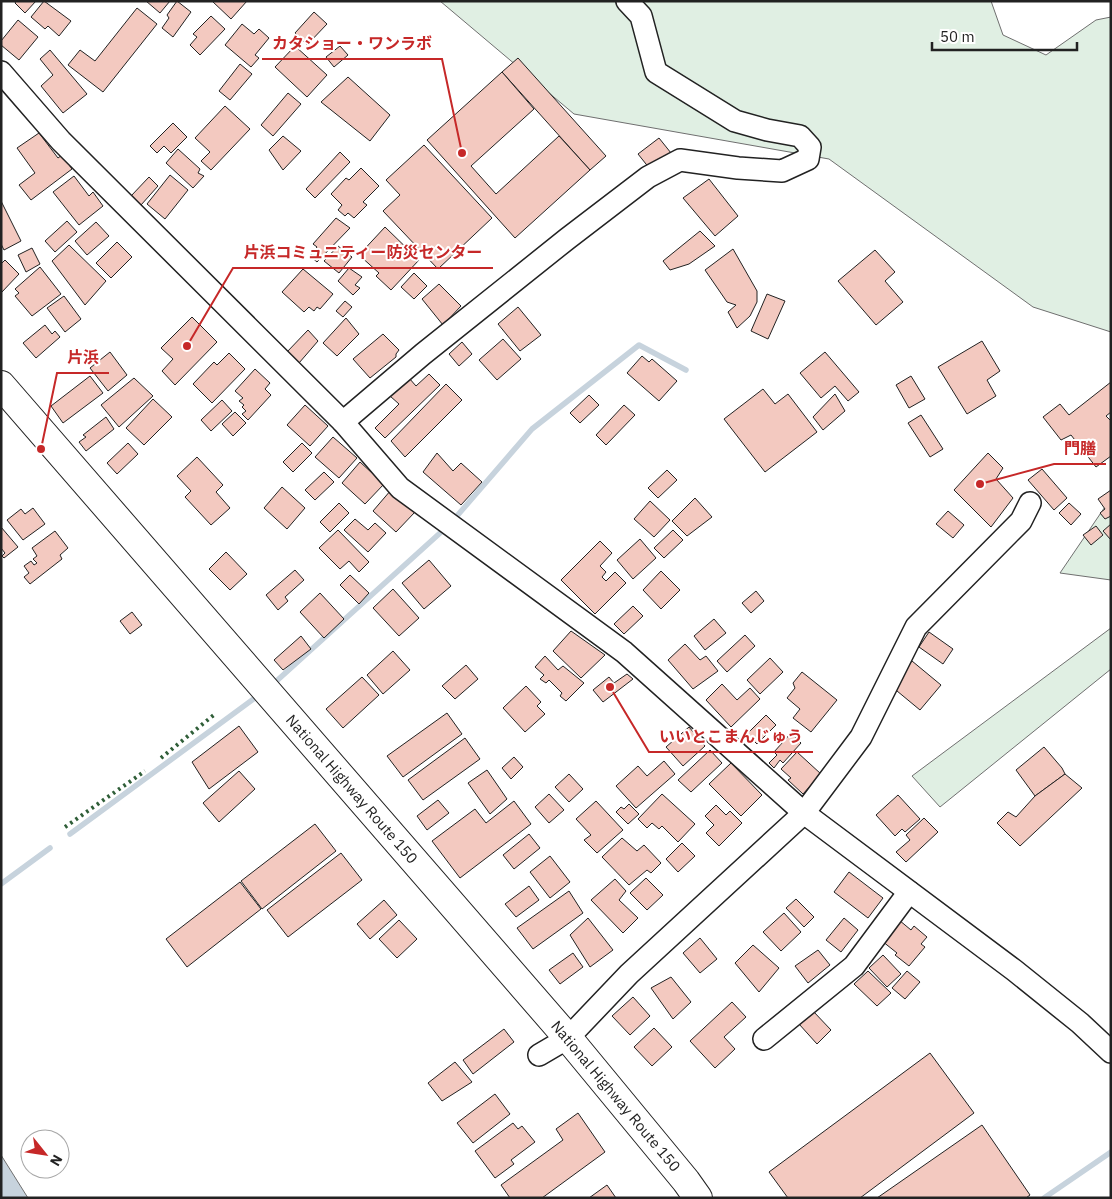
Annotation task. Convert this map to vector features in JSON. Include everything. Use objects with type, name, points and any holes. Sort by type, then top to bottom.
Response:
[{"type":"highway","name":"National Highway Route 150","points":[[1,385],[568,1038],[680,1173],[698,1198]]},
{"type":"street","points":[[343,422],[423,354],[648,177],[680,160],[738,168],[782,171],[808,158],[810,147],[800,136],[767,130],[735,121],[656,72],[641,16],[627,1]]},
{"type":"street","points":[[1,72],[61,141],[343,422],[400,488],[624,652],[804,813],[1021,976],[1080,1023],[1111,1052]]},
{"type":"street","points":[[539,1055],[568,1038],[629,974],[804,813],[861,738],[916,627],[1020,521],[1030,503]]},
{"type":"street","points":[[764,1039],[854,966],[909,892]]},
{"type":"green space","points":[[440,1],[991,1],[1003,35],[1046,55],[1096,20],[1111,17],[1111,332],[1033,307],[829,159],[574,114]]},
{"type":"green space","points":[[1111,498],[1111,580],[1060,573]]},
{"type":"green space","points":[[1111,628],[1111,669],[940,807],[912,776]]},
{"type":"shaded area","points":[[1,1155],[28,1198],[1,1198]]},
{"type":"building","points":[[16,1],[36,1],[25,13],[15,3]]},
{"type":"building","points":[[44,1],[71,21],[59,36],[48,26],[45,29],[31,17]]},
{"type":"building","points":[[146,1],[170,1],[160,13]]},
{"type":"building","points":[[177,1],[191,12],[173,37],[162,28],[169,18],[167,15]]},
{"type":"building","points":[[212,1],[247,1],[231,19]]},
{"type":"building","points":[[137,8],[157,24],[103,92],[68,65],[80,50],[95,61]]},
{"type":"building","points":[[314,12],[327,24],[307,45],[295,33]]},
{"type":"building","points":[[211,16],[225,29],[200,55],[190,45],[197,37],[193,34]]},
{"type":"building","points":[[18,20],[38,37],[19,60],[1,45],[1,41]]},
{"type":"building","points":[[242,24],[254,34],[259,29],[269,38],[255,55],[259,58],[251,67],[225,45]]},
{"type":"building","points":[[295,46],[327,75],[307,97],[275,67]]},
{"type":"building","points":[[340,46],[348,55],[334,67],[326,57]]},
{"type":"building","points":[[50,50],[87,94],[63,113],[41,86],[53,75],[40,59]]},
{"type":"building","points":[[518,58],[606,156],[590,170],[502,72]]},
{"type":"building","points":[[240,64],[252,74],[230,100],[219,91]]},
{"type":"building","points":[[502,72],[534,109],[471,166],[496,194],[559,136],[590,170],[515,238],[427,140]]},
{"type":"building","points":[[348,77],[390,115],[370,141],[321,102]]},
{"type":"building","points":[[288,93],[301,104],[273,136],[261,125]]},
{"type":"building","points":[[225,106],[250,129],[211,170],[201,161],[210,152],[195,138]]},
{"type":"building","points":[[173,123],[187,137],[171,153],[164,146],[157,153],[150,146]]},
{"type":"building","points":[[39,133],[58,158],[62,155],[72,169],[31,200],[19,185],[35,173],[17,148]]},
{"type":"building","points":[[283,136],[301,151],[283,170],[269,150]]},
{"type":"building","points":[[659,138],[671,153],[650,169],[638,154]]},
{"type":"building","points":[[424,145],[492,218],[438,269],[383,211],[400,195],[386,180]]},
{"type":"building","points":[[178,149],[200,169],[198,173],[204,176],[193,188],[166,163]]},
{"type":"building","points":[[340,152],[350,162],[315,198],[306,189]]},
{"type":"building","points":[[361,168],[379,186],[363,202],[367,205],[354,218],[348,213],[345,216],[338,210],[342,205],[331,194],[346,178],[349,180]]},
{"type":"building","points":[[170,175],[188,190],[165,219],[147,204]]},
{"type":"building","points":[[74,176],[89,196],[93,192],[103,206],[79,225],[53,192]]},
{"type":"building","points":[[149,177],[158,186],[141,205],[131,196]]},
{"type":"building","points":[[709,179],[738,216],[715,236],[683,198]]},
{"type":"building","points":[[1,201],[21,241],[4,250],[1,244]]},
{"type":"building","points":[[336,218],[350,228],[317,262],[310,256],[317,247],[313,244]]},
{"type":"building","points":[[67,221],[77,232],[55,252],[45,241]]},
{"type":"building","points":[[96,222],[109,236],[87,255],[75,241]]},
{"type":"building","points":[[385,227],[419,260],[391,290],[376,276],[379,273],[359,255]]},
{"type":"building","points":[[700,231],[715,246],[689,264],[670,270],[663,261]]},
{"type":"building","points":[[117,242],[132,257],[111,278],[96,263]]},
{"type":"building","points":[[69,245],[106,281],[85,305],[52,261]]},
{"type":"building","points":[[338,246],[352,257],[339,273],[324,261]]},
{"type":"building","points":[[32,248],[40,264],[26,272],[18,255]]},
{"type":"building","points":[[733,249],[757,291],[757,302],[750,316],[737,328],[728,312],[736,305],[727,302],[705,270]]},
{"type":"building","points":[[875,250],[895,272],[885,281],[903,302],[876,325],[838,281]]},
{"type":"building","points":[[5,260],[19,274],[1,293],[1,264]]},
{"type":"building","points":[[40,267],[61,294],[32,316],[15,296],[19,293],[15,289]]},
{"type":"building","points":[[349,268],[362,277],[355,285],[360,288],[353,295],[338,281]]},
{"type":"building","points":[[303,269],[333,294],[320,309],[317,307],[314,311],[309,307],[304,312],[282,292]]},
{"type":"building","points":[[414,273],[427,286],[414,299],[401,287]]},
{"type":"building","points":[[439,284],[461,306],[443,325],[422,299]]},
{"type":"building","points":[[767,294],[785,301],[768,339],[751,331]]},
{"type":"building","points":[[64,296],[81,319],[65,332],[47,308]]},
{"type":"building","points":[[345,301],[352,307],[343,317],[336,311]]},
{"type":"building","points":[[518,307],[541,335],[520,351],[498,324]]},
{"type":"building","points":[[192,317],[217,342],[175,385],[162,371],[173,359],[161,348]]},
{"type":"building","points":[[346,318],[359,334],[337,356],[323,343]]},
{"type":"building","points":[[45,325],[52,334],[55,331],[60,337],[36,358],[23,343]]},
{"type":"building","points":[[308,330],[318,341],[299,363],[286,353]]},
{"type":"building","points":[[383,334],[399,350],[396,357],[370,378],[353,359]]},
{"type":"building","points":[[503,339],[521,359],[497,380],[479,360]]},
{"type":"building","points":[[982,341],[1000,371],[987,380],[996,396],[967,414],[938,367]]},
{"type":"building","points":[[462,342],[472,354],[459,366],[449,354]]},
{"type":"building","points":[[110,352],[127,375],[108,391],[90,368]]},
{"type":"building","points":[[825,352],[859,392],[848,401],[835,386],[821,398],[800,373]]},
{"type":"building","points":[[229,353],[245,369],[212,403],[193,384],[214,362],[217,365]]},
{"type":"building","points":[[642,356],[649,362],[652,359],[677,381],[659,401],[627,373]]},
{"type":"building","points":[[255,369],[270,383],[265,389],[271,395],[248,420],[242,414],[246,411],[242,407],[244,405],[239,401],[243,398],[235,391]]},
{"type":"building","points":[[429,374],[440,385],[385,438],[375,428],[399,404],[390,396],[409,378],[416,386]]},
{"type":"building","points":[[90,376],[103,393],[63,423],[51,406]]},
{"type":"building","points":[[911,376],[925,399],[909,408],[896,385]]},
{"type":"building","points":[[134,378],[153,396],[119,427],[101,405]]},
{"type":"building","points":[[1111,382],[1111,412],[1106,416],[1111,421],[1111,456],[1096,467],[1071,435],[1061,440],[1043,417],[1060,404],[1069,415]]},
{"type":"building","points":[[446,384],[462,400],[405,457],[391,441]]},
{"type":"building","points":[[763,389],[775,404],[788,394],[817,432],[765,472],[724,419]]},
{"type":"building","points":[[835,394],[845,411],[823,430],[813,417]]},
{"type":"building","points":[[589,395],[599,405],[580,423],[570,413]]},
{"type":"building","points":[[153,399],[172,417],[144,445],[126,428]]},
{"type":"building","points":[[222,400],[232,411],[211,431],[201,420]]},
{"type":"building","points":[[305,405],[328,426],[310,446],[287,425]]},
{"type":"building","points":[[624,405],[635,415],[606,445],[596,435]]},
{"type":"building","points":[[235,412],[246,423],[233,436],[222,424]]},
{"type":"building","points":[[921,415],[943,449],[930,457],[908,423]]},
{"type":"building","points":[[106,417],[114,429],[86,451],[79,442],[86,437],[83,435]]},
{"type":"building","points":[[333,437],[357,458],[339,478],[315,457]]},
{"type":"building","points":[[128,443],[138,454],[117,474],[107,463]]},
{"type":"building","points":[[302,443],[312,453],[293,472],[283,462]]},
{"type":"building","points":[[437,453],[453,471],[461,463],[482,482],[461,505],[423,472]]},
{"type":"building","points":[[988,453],[1003,468],[996,479],[1013,498],[991,527],[954,490]]},
{"type":"building","points":[[197,457],[223,485],[216,492],[230,508],[211,525],[185,497],[191,491],[177,476]]},
{"type":"building","points":[[360,462],[384,484],[365,504],[342,483]]},
{"type":"building","points":[[1042,469],[1067,498],[1054,510],[1028,480]]},
{"type":"building","points":[[667,470],[677,480],[658,498],[648,488]]},
{"type":"building","points":[[324,472],[334,482],[315,500],[305,490]]},
{"type":"building","points":[[282,487],[305,508],[287,529],[264,508]]},
{"type":"building","points":[[391,490],[415,512],[396,532],[373,511]]},
{"type":"building","points":[[1111,490],[1111,516],[1105,519],[1100,513],[1105,509],[1098,499]]},
{"type":"building","points":[[695,498],[712,517],[687,536],[672,521]]},
{"type":"building","points":[[650,501],[670,520],[654,537],[634,519]]},
{"type":"building","points":[[339,503],[349,513],[330,532],[320,522]]},
{"type":"building","points":[[1069,503],[1081,514],[1071,525],[1059,513]]},
{"type":"building","points":[[33,508],[45,524],[23,540],[7,520],[21,509],[25,514]]},
{"type":"building","points":[[948,511],[964,525],[953,538],[936,524]]},
{"type":"building","points":[[355,519],[368,530],[375,523],[386,533],[368,552],[344,530]]},
{"type":"building","points":[[1111,524],[1111,540],[1103,531]]},
{"type":"building","points":[[1096,526],[1103,535],[1091,545],[1083,535]]},
{"type":"building","points":[[1,527],[18,547],[4,558],[2,556],[5,553],[1,548]]},
{"type":"building","points":[[338,530],[369,562],[359,572],[349,561],[340,569],[319,548]]},
{"type":"building","points":[[673,530],[683,540],[664,558],[654,548]]},
{"type":"building","points":[[55,531],[68,548],[60,555],[62,559],[30,584],[24,577],[29,573],[24,566],[31,561],[34,565],[37,563],[33,559],[37,556],[32,548]]},
{"type":"building","points":[[640,539],[656,558],[633,579],[617,560]]},
{"type":"building","points":[[600,541],[612,553],[600,566],[606,572],[602,577],[606,581],[615,572],[626,583],[595,614],[561,580]]},
{"type":"building","points":[[226,552],[247,574],[230,590],[209,569]]},
{"type":"building","points":[[429,560],[451,586],[424,609],[402,583]]},
{"type":"building","points":[[295,570],[304,580],[285,597],[288,601],[278,610],[266,595]]},
{"type":"building","points":[[661,571],[680,590],[661,609],[643,590]]},
{"type":"building","points":[[350,575],[369,593],[359,604],[340,585]]},
{"type":"building","points":[[393,589],[419,618],[399,636],[373,608]]},
{"type":"building","points":[[756,591],[764,601],[751,613],[742,603]]},
{"type":"building","points":[[320,593],[344,619],[324,638],[300,612]]},
{"type":"building","points":[[633,606],[643,616],[624,634],[614,624]]},
{"type":"building","points":[[132,612],[142,625],[130,634],[120,621]]},
{"type":"building","points":[[714,619],[726,633],[705,650],[694,636]]},
{"type":"building","points":[[571,631],[605,655],[581,678],[553,651]]},
{"type":"building","points":[[929,632],[953,649],[943,664],[919,647]]},
{"type":"building","points":[[745,635],[755,646],[727,672],[717,661]]},
{"type":"building","points":[[301,636],[311,649],[283,670],[274,660]]},
{"type":"building","points":[[685,644],[700,660],[706,656],[718,671],[693,689],[668,660]]},
{"type":"building","points":[[393,651],[410,670],[383,694],[367,675]]},
{"type":"building","points":[[545,656],[558,670],[563,666],[584,683],[566,701],[560,696],[562,693],[549,680],[546,683],[540,679],[544,675],[535,667]]},
{"type":"building","points":[[770,658],[783,672],[760,694],[747,680]]},
{"type":"building","points":[[912,661],[941,685],[920,710],[891,686]]},
{"type":"building","points":[[466,665],[478,679],[455,699],[442,686]]},
{"type":"building","points":[[802,672],[837,700],[811,732],[793,718],[800,709],[787,698],[795,688],[793,683]]},
{"type":"building","points":[[627,674],[633,679],[603,702],[593,690],[609,677],[614,683]]},
{"type":"building","points":[[362,677],[379,695],[343,728],[326,709]]},
{"type":"building","points":[[722,684],[737,700],[750,688],[760,699],[731,727],[706,700]]},
{"type":"building","points":[[526,686],[541,702],[537,706],[545,714],[525,732],[503,708]]},
{"type":"building","points":[[447,713],[462,734],[403,777],[387,756]]},
{"type":"building","points":[[766,715],[776,725],[757,744],[747,734]]},
{"type":"building","points":[[239,726],[258,752],[209,789],[192,762]]},
{"type":"building","points":[[689,727],[705,746],[683,766],[666,747]]},
{"type":"building","points":[[791,733],[801,743],[783,763],[780,760],[774,768],[769,763],[777,755],[774,752]]},
{"type":"building","points":[[465,738],[480,759],[423,800],[408,780]]},
{"type":"building","points":[[1044,747],[1065,774],[1035,796],[1016,770]]},
{"type":"building","points":[[710,750],[722,763],[691,792],[678,780]]},
{"type":"building","points":[[797,752],[821,774],[803,794],[788,780],[791,778],[781,769]]},
{"type":"building","points":[[514,757],[523,767],[511,779],[502,768]]},
{"type":"building","points":[[664,761],[675,774],[636,808],[616,786],[638,766],[647,776]]},
{"type":"building","points":[[731,763],[762,795],[741,816],[709,784]]},
{"type":"building","points":[[487,770],[507,799],[490,814],[468,783]]},
{"type":"building","points":[[239,771],[255,789],[219,822],[203,803]]},
{"type":"building","points":[[569,774],[583,789],[569,802],[555,787]]},
{"type":"building","points":[[1065,774],[1082,788],[1020,846],[997,823],[1008,812],[1016,817],[1035,796]]},
{"type":"building","points":[[549,794],[564,810],[549,823],[535,807]]},
{"type":"building","points":[[662,794],[695,824],[678,842],[662,826],[659,829],[652,823],[647,828],[638,819]]},
{"type":"building","points":[[898,795],[920,819],[905,832],[902,829],[895,836],[876,815]]},
{"type":"building","points":[[438,800],[449,813],[427,830],[417,816]]},
{"type":"building","points":[[514,801],[531,824],[460,878],[432,841],[475,809],[486,823]]},
{"type":"building","points":[[596,801],[623,830],[597,853],[584,840],[591,835],[576,819]]},
{"type":"building","points":[[629,804],[639,814],[628,824],[616,812],[621,807],[624,809]]},
{"type":"building","points":[[716,805],[726,815],[730,811],[742,823],[719,846],[706,833],[714,825],[705,816]]},
{"type":"building","points":[[924,818],[938,832],[906,862],[896,852],[910,840],[906,835]]},
{"type":"building","points":[[315,824],[336,851],[262,909],[241,881]]},
{"type":"building","points":[[529,834],[540,848],[514,869],[503,855]]},
{"type":"building","points":[[622,838],[637,851],[644,845],[661,863],[651,873],[647,870],[629,885],[602,857]]},
{"type":"building","points":[[682,843],[695,856],[678,872],[666,859]]},
{"type":"building","points":[[341,853],[362,880],[288,937],[267,910]]},
{"type":"building","points":[[550,856],[570,882],[550,898],[530,872]]},
{"type":"building","points":[[849,872],[883,898],[868,918],[834,892]]},
{"type":"building","points":[[646,878],[663,895],[647,910],[630,893]]},
{"type":"building","points":[[615,879],[626,891],[619,900],[638,918],[623,933],[591,900]]},
{"type":"building","points":[[240,882],[261,909],[187,967],[166,939]]},
{"type":"building","points":[[529,886],[539,900],[516,917],[505,904]]},
{"type":"building","points":[[569,891],[583,913],[533,949],[517,928]]},
{"type":"building","points":[[796,899],[814,917],[804,927],[786,908]]},
{"type":"building","points":[[384,900],[397,915],[370,939],[357,924]]},
{"type":"building","points":[[784,913],[801,932],[781,951],[763,932]]},
{"type":"building","points":[[588,918],[613,950],[590,967],[570,935]]},
{"type":"building","points":[[844,918],[858,930],[841,952],[826,940]]},
{"type":"building","points":[[399,920],[417,939],[397,958],[379,939]]},
{"type":"building","points":[[899,920],[911,930],[914,926],[927,937],[921,944],[925,947],[909,966],[882,941]]},
{"type":"building","points":[[700,938],[717,959],[700,973],[683,953]]},
{"type":"building","points":[[753,945],[779,968],[759,992],[735,963]]},
{"type":"building","points":[[818,950],[830,965],[808,983],[795,966]]},
{"type":"building","points":[[573,953],[583,967],[560,984],[549,970]]},
{"type":"building","points":[[883,955],[901,974],[887,987],[869,968]]},
{"type":"building","points":[[868,971],[891,993],[877,1006],[854,984]]},
{"type":"building","points":[[907,971],[920,982],[905,999],[892,988]]},
{"type":"building","points":[[671,977],[691,1002],[673,1019],[651,988]]},
{"type":"building","points":[[633,997],[650,1016],[630,1035],[612,1016]]},
{"type":"building","points":[[732,1002],[746,1017],[724,1037],[735,1049],[715,1068],[690,1041]]},
{"type":"building","points":[[813,1011],[831,1030],[817,1044],[799,1024]]},
{"type":"building","points":[[654,1028],[672,1047],[652,1066],[634,1047]]},
{"type":"building","points":[[504,1029],[514,1042],[473,1074],[463,1060]]},
{"type":"building","points":[[930,1053],[974,1113],[860,1198],[788,1198],[769,1172]]},
{"type":"building","points":[[455,1062],[472,1082],[442,1101],[428,1083]]},
{"type":"building","points":[[495,1094],[510,1114],[473,1143],[457,1123]]},
{"type":"building","points":[[578,1113],[605,1152],[542,1198],[510,1198],[501,1185],[563,1140],[556,1129]]},
{"type":"building","points":[[513,1123],[518,1129],[522,1126],[535,1142],[511,1160],[514,1164],[495,1178],[475,1151]]},
{"type":"building","points":[[982,1125],[1030,1195],[1026,1198],[877,1198]]},
{"type":"building","points":[[607,1185],[616,1198],[589,1198]]},
{"type":"waterway","points":[[271,686],[450,524],[532,429],[639,345],[686,370]]},
{"type":"waterway","points":[[70,834],[259,695]]},
{"type":"waterway","points":[[1,884],[50,848]]},
{"type":"waterway","points":[[1044,1198],[1111,1152]]},
{"type":"hedge","points":[[161,758],[215,714]]},
{"type":"hedge","points":[[65,827],[145,771]]},
{"type":"place","name":"カタショー・ワンラボ","points":[[462,153]]},
{"type":"place","name":"片浜コミュニティー防災センター","points":[[187,346]]},
{"type":"place","name":"片浜","points":[[41,449]]},
{"type":"place","name":"門膳","points":[[980,484]]},
{"type":"place","name":"いいとこまんじゅう","points":[[610,687]]}]
